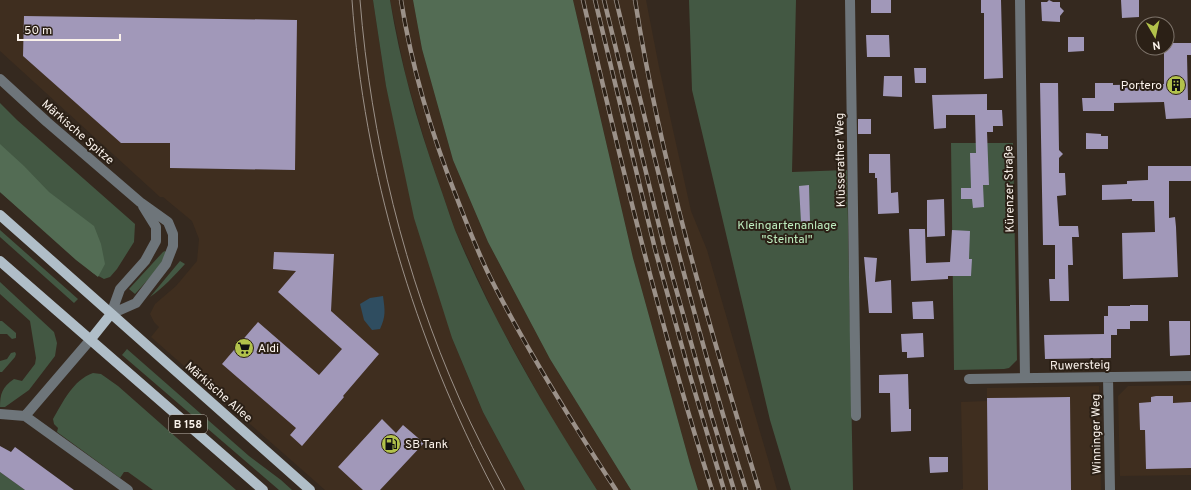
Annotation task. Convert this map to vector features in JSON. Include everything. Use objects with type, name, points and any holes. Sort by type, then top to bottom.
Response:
[{"type":"main road","name":"Märkische Allee","points":[[0,215],[310,490]]},
{"type":"main road","name":"B 158","points":[[0,261],[263,490]]},
{"type":"main road","points":[[91,339],[111,314]]},
{"type":"street","name":"Klüsserather Weg","points":[[850,0],[856,416]]},
{"type":"street","name":"Kürenzer Straße","points":[[1020,0],[1025,378]]},
{"type":"street","name":"Märkische Spitze","points":[[0,79],[47,122],[140,202],[168,222],[173,234],[173,246],[166,264],[136,303],[111,314]]},
{"type":"street","name":"Märkische Spitze","points":[[111,314],[120,289],[145,261],[156,241],[156,227],[140,202]]},
{"type":"street","points":[[25,416],[91,339]]},
{"type":"street","name":"Ruwersteig","points":[[969,380],[1191,376]]},
{"type":"street","name":"Winninger Weg","points":[[1108,377],[1110,490]]},
{"type":"street","points":[[0,414],[25,416],[128,490]]},
{"type":"shaded area","points":[[0,0],[373,0],[386,86],[452,338],[483,412],[525,490],[325,490],[151,337],[159,327],[154,322],[150,314],[155,304],[176,286],[197,261],[199,239],[192,221],[163,197],[160,197],[0,51]]},
{"type":"shaded area","points":[[390,0],[413,0],[422,49],[453,160],[488,242],[550,359],[631,490],[597,490],[553,421],[496,318],[455,230],[428,152],[406,77]]},
{"type":"shaded area","points":[[573,0],[646,0],[659,67],[691,211],[707,250],[777,490],[698,490],[633,258]]},
{"type":"shaded area","points":[[1191,385],[1191,475],[1120,476],[1118,396],[1128,386]]},
{"type":"shaded area","points":[[1099,386],[1101,490],[959,490],[963,489],[961,402],[987,401],[987,388]]},
{"type":"green space","points":[[373,0],[390,0],[404,69],[416,114],[455,230],[470,264],[520,363],[597,490],[525,490],[483,412],[452,338],[414,218],[386,86]]},
{"type":"green space","points":[[413,0],[573,0],[633,258],[698,490],[631,490],[550,359],[488,242],[453,160],[422,49]]},
{"type":"green space","name":"Kleingartenanlage \"Steintal\"","points":[[689,0],[796,0],[792,172],[847,170],[853,490],[791,490],[770,420],[692,90]]},
{"type":"green space","points":[[0,103],[17,120],[135,224],[134,242],[117,269],[110,277],[104,279],[93,273],[0,192]]},
{"type":"green space","points":[[951,143],[1013,143],[1017,360],[1009,368],[954,370]]},
{"type":"green space","points":[[0,144],[49,192],[94,226],[101,244],[105,264],[98,277],[76,260],[0,192]]},
{"type":"green space","points":[[0,230],[78,299],[74,303],[0,237]]},
{"type":"green space","points":[[165,251],[166,252],[161,265],[135,294],[129,289]]},
{"type":"green space","points":[[180,261],[185,264],[164,286],[150,297]]},
{"type":"green space","points":[[0,282],[54,332],[57,343],[55,356],[29,390],[5,407],[0,407],[2,391],[14,379],[22,381],[35,364],[36,358],[30,321],[0,294]]},
{"type":"green space","points":[[0,321],[16,333],[16,338],[12,339],[7,334],[0,334]]},
{"type":"green space","points":[[127,349],[249,456],[292,490],[279,490],[122,355]]},
{"type":"green space","points":[[15,352],[15,357],[2,372],[0,372],[0,361],[7,359],[11,353]]},
{"type":"green space","points":[[93,373],[101,374],[118,386],[236,490],[153,490],[128,472],[124,472],[120,478],[57,432],[58,428],[54,424],[53,419],[69,392],[86,376]]},
{"type":"green space","points":[[0,472],[25,490],[0,490]]},
{"type":"water","points":[[383,296],[385,310],[384,317],[380,329],[372,330],[364,320],[360,304],[370,298]]},
{"type":"building","points":[[871,0],[891,0],[891,13],[871,13]]},
{"type":"building","points":[[981,0],[1001,0],[1003,78],[984,79],[984,13],[981,13]]},
{"type":"building","points":[[1049,0],[1053,2],[1060,2],[1060,7],[1064,11],[1060,16],[1060,22],[1042,21],[1041,2],[1047,2]]},
{"type":"building","points":[[1121,0],[1139,0],[1139,16],[1122,18]]},
{"type":"building","points":[[24,16],[297,20],[295,170],[170,168],[170,143],[121,143],[23,56]]},
{"type":"building","points":[[866,35],[889,35],[890,57],[867,57]]},
{"type":"building","points":[[1068,37],[1084,37],[1084,51],[1068,52]]},
{"type":"building","points":[[1175,43],[1191,43],[1191,55],[1187,55],[1188,100],[1191,100],[1191,118],[1166,119],[1164,102],[1114,103],[1114,111],[1083,111],[1082,98],[1095,98],[1095,83],[1113,83],[1113,85],[1164,84],[1164,56],[1175,56]]},
{"type":"building","points":[[914,68],[926,68],[926,83],[915,83]]},
{"type":"building","points":[[884,76],[902,76],[902,97],[883,96]]},
{"type":"building","points":[[1040,83],[1058,83],[1059,150],[1063,154],[1059,158],[1059,173],[1065,173],[1066,195],[1057,196],[1059,226],[1078,226],[1079,237],[1072,237],[1073,265],[1068,265],[1069,301],[1050,301],[1049,279],[1055,279],[1055,245],[1043,245]]},
{"type":"building","points":[[987,94],[987,110],[1002,110],[1003,126],[993,126],[993,132],[987,132],[989,185],[983,185],[984,207],[973,208],[972,199],[961,199],[961,188],[971,188],[970,153],[976,153],[975,115],[946,115],[946,128],[934,129],[932,95]]},
{"type":"building","points":[[858,119],[871,119],[871,134],[858,134]]},
{"type":"building","points":[[1086,133],[1108,136],[1108,149],[1086,149]]},
{"type":"building","points":[[869,154],[890,154],[891,193],[898,192],[899,213],[878,214],[877,178],[875,178],[875,173],[869,173]]},
{"type":"building","points":[[1148,166],[1191,166],[1191,181],[1169,181],[1169,218],[1175,217],[1178,277],[1123,279],[1122,233],[1155,232],[1154,201],[1132,201],[1132,199],[1102,200],[1102,185],[1127,184],[1127,181],[1148,180]]},
{"type":"building","points":[[809,185],[810,222],[801,222],[799,186]]},
{"type":"building","points":[[944,199],[945,236],[927,237],[927,200]]},
{"type":"building","points":[[909,229],[925,229],[926,263],[950,262],[952,230],[970,231],[969,259],[972,259],[971,276],[948,276],[948,279],[911,281]]},
{"type":"building","points":[[274,252],[334,254],[331,311],[379,354],[302,446],[290,435],[296,428],[222,364],[258,322],[319,375],[342,349],[278,292],[296,271],[273,269]]},
{"type":"building","points":[[864,257],[877,258],[875,282],[891,280],[892,313],[869,313]]},
{"type":"building","points":[[933,301],[934,319],[913,319],[912,302]]},
{"type":"building","points":[[1148,305],[1148,321],[1130,321],[1130,329],[1117,329],[1117,335],[1111,335],[1111,358],[1045,359],[1044,335],[1104,334],[1104,316],[1108,316],[1108,306]]},
{"type":"building","points":[[1169,321],[1190,321],[1190,355],[1170,356]]},
{"type":"building","points":[[923,333],[924,357],[907,358],[907,352],[902,352],[901,334]]},
{"type":"building","points":[[908,374],[911,431],[891,432],[890,393],[879,393],[879,375]]},
{"type":"building","points":[[1173,396],[1173,403],[1191,402],[1191,468],[1146,469],[1145,430],[1140,430],[1139,403],[1151,402],[1151,397]]},
{"type":"building","points":[[1070,397],[1071,490],[988,490],[987,398]]},
{"type":"building","points":[[382,419],[396,433],[403,425],[424,443],[380,490],[363,490],[338,467]]},
{"type":"building","points":[[0,446],[11,452],[15,447],[74,490],[25,490],[0,472]]},
{"type":"building","points":[[929,457],[948,457],[948,472],[930,473]]},
{"type":"tram line","points":[[352,0],[358,64],[368,127],[381,190],[398,252],[417,314],[440,374],[465,433],[494,490]]},
{"type":"tram line","points":[[360,0],[372,103],[393,204],[407,254],[422,304],[440,352],[465,412],[505,490]]},
{"type":"railway","points":[[401,0],[417,77],[431,127],[477,250],[505,306],[535,360],[616,490]]},
{"type":"railway","points":[[583,0],[612,123],[659,307],[693,429],[712,490]]},
{"type":"railway","points":[[595,0],[655,249],[724,490]]},
{"type":"railway","points":[[604,0],[664,246],[734,490]]},
{"type":"railway","points":[[616,0],[661,185],[693,307],[727,429],[746,490]]},
{"type":"railway","points":[[635,0],[658,124],[688,247],[759,490]]},
{"type":"place","name":"Portero","points":[[1176,85]]},
{"type":"place","name":"Aldi","points":[[244,348]]},
{"type":"place","name":"SB Tank","points":[[391,444]]}]
